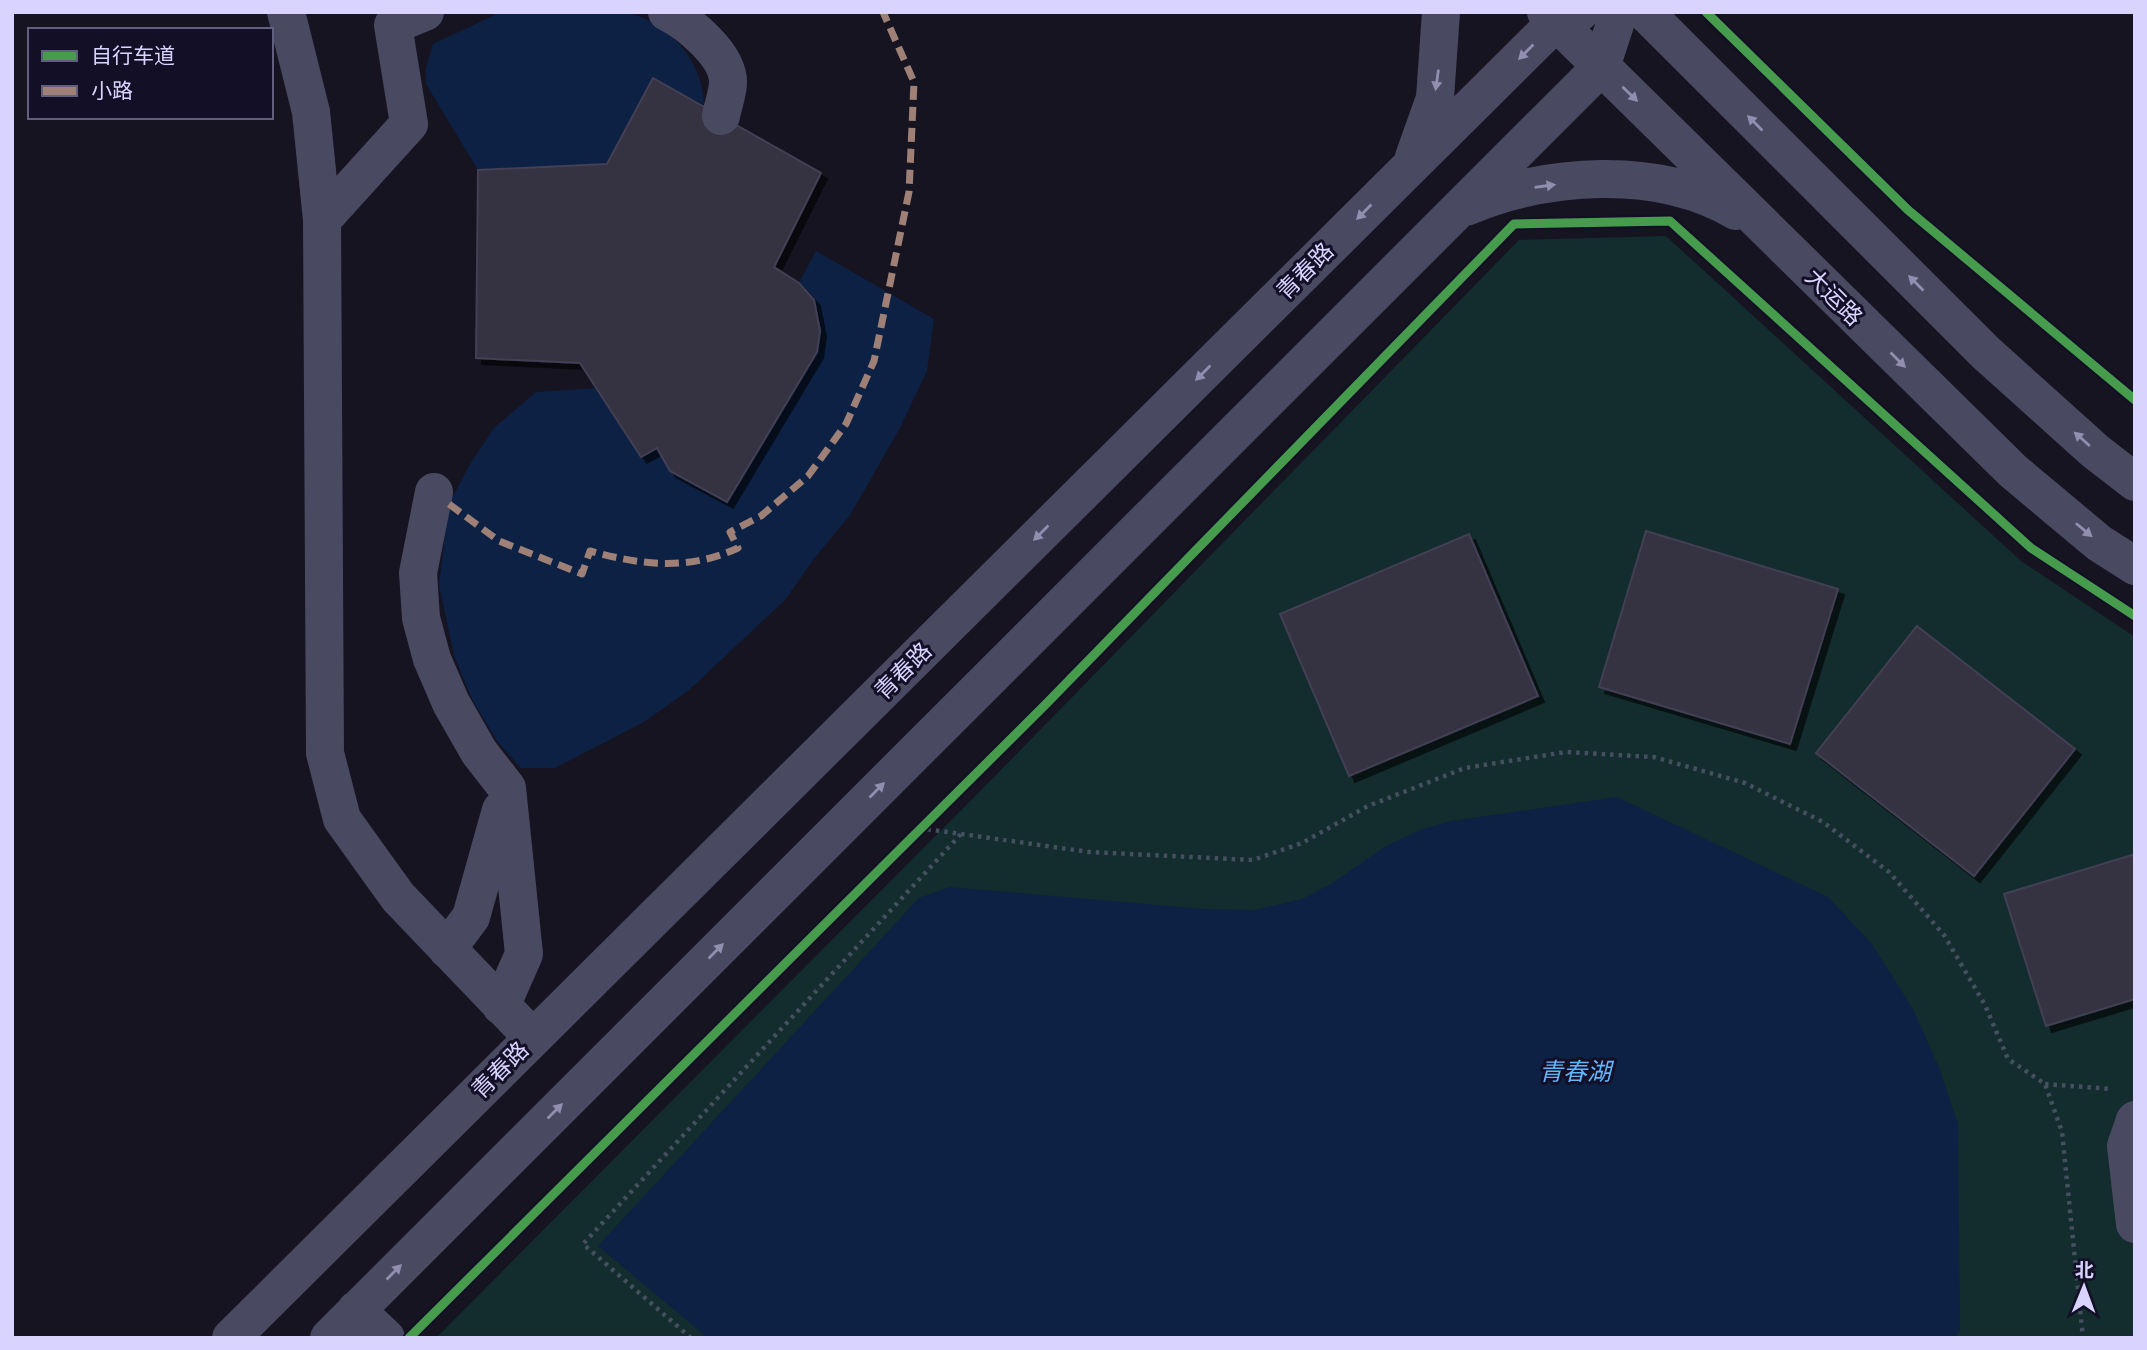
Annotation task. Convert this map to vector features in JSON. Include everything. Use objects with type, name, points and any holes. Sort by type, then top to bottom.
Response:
[{"type":"street","points":[[286,12],[311,112],[322,220],[325,753],[342,819],[398,897],[533,1038]]},
{"type":"street","points":[[322,220],[409,124],[393,25],[425,12]]},
{"type":"street","points":[[667,12],[684,20],[714,49],[728,80],[722,116]]},
{"type":"street","points":[[1409,167],[1424,135],[1435,98],[1441,12]]},
{"type":"street","points":[[328,1338],[1601,67],[1619,12]]},
{"type":"street","points":[[1645,12],[1986,353],[2095,451],[2135,482]]},
{"type":"street","name":"青春路","points":[[231,1338],[1560,16]]},
{"type":"street","name":"大运路","points":[[1560,16],[1601,67],[2013,471],[2099,543],[2135,566]]},
{"type":"street","points":[[1457,211],[1496,195],[1544,185],[1592,180],[1635,181],[1681,188],[1721,202],[1762,226]]},
{"type":"street","points":[[433,492],[418,573],[421,618],[432,659],[451,704],[479,752],[507,788],[524,954],[501,1006]]},
{"type":"street","points":[[447,950],[471,917],[507,788]]},
{"type":"street","points":[[2128,1105],[2126,1146],[2135,1224]]},
{"type":"street","points":[[356,1310],[386,1338]]},
{"type":"path","points":[[919,828],[1088,852],[1253,860],[1302,843],[1367,806],[1465,768],[1566,752],[1654,757],[1745,783],[1823,822],[1888,872],[1944,934],[1985,1004],[2007,1059],[2045,1084],[2128,1105]]},
{"type":"path","points":[[909,838],[929,818]]},
{"type":"path","points":[[691,1338],[583,1244],[961,834]]},
{"type":"path","points":[[2045,1084],[2062,1132],[2082,1338]]},
{"type":"green space","points":[[1666,236],[2021,561],[2135,637],[2135,1338],[436,1338],[997,774],[1519,240]]},
{"type":"water","points":[[622,12],[654,23],[668,33],[690,58],[698,73],[704,105],[654,79],[607,164],[478,170],[426,84],[426,68],[433,44],[497,14]]},
{"type":"water","points":[[816,251],[934,319],[927,371],[900,428],[850,515],[785,600],[688,691],[644,722],[555,768],[521,768],[497,741],[471,697],[454,655],[439,585],[449,504],[470,464],[494,428],[536,392],[596,388],[640,457],[657,448],[670,471],[726,502],[817,352],[819,332],[815,307],[799,283]]},
{"type":"water","name":"青春湖","points":[[1617,797],[1828,897],[1872,944],[1914,1011],[1940,1070],[1958,1124],[1960,1329],[1955,1338],[708,1338],[598,1246],[919,898],[950,887],[1204,909],[1255,910],[1302,899],[1331,884],[1386,846],[1420,830],[1451,821]]},
{"type":"building","points":[[653,78],[821,173],[774,267],[799,283],[814,300],[820,331],[817,352],[727,502],[670,471],[657,448],[641,457],[580,363],[476,358],[478,170],[607,164]]},
{"type":"building","points":[[1646,531],[1838,589],[1790,744],[1599,687]]},
{"type":"building","points":[[1469,534],[1538,696],[1349,776],[1280,614]]},
{"type":"building","points":[[1917,626],[2075,749],[1974,876],[1816,753]]},
{"type":"building","points":[[2135,854],[2135,999],[2046,1026],[2004,894]]},
{"type":"marked path","points":[[449,504],[499,541],[582,574],[590,551],[627,560],[683,563],[738,548],[730,532],[761,516],[808,476],[846,424],[874,361],[909,192],[914,82],[883,12]]},
{"type":"cycle path","points":[[1706,12],[1908,210],[2135,400]]},
{"type":"cycle path","points":[[409,1338],[1046,704],[1514,224],[1670,221],[2031,548],[2135,616]]}]
